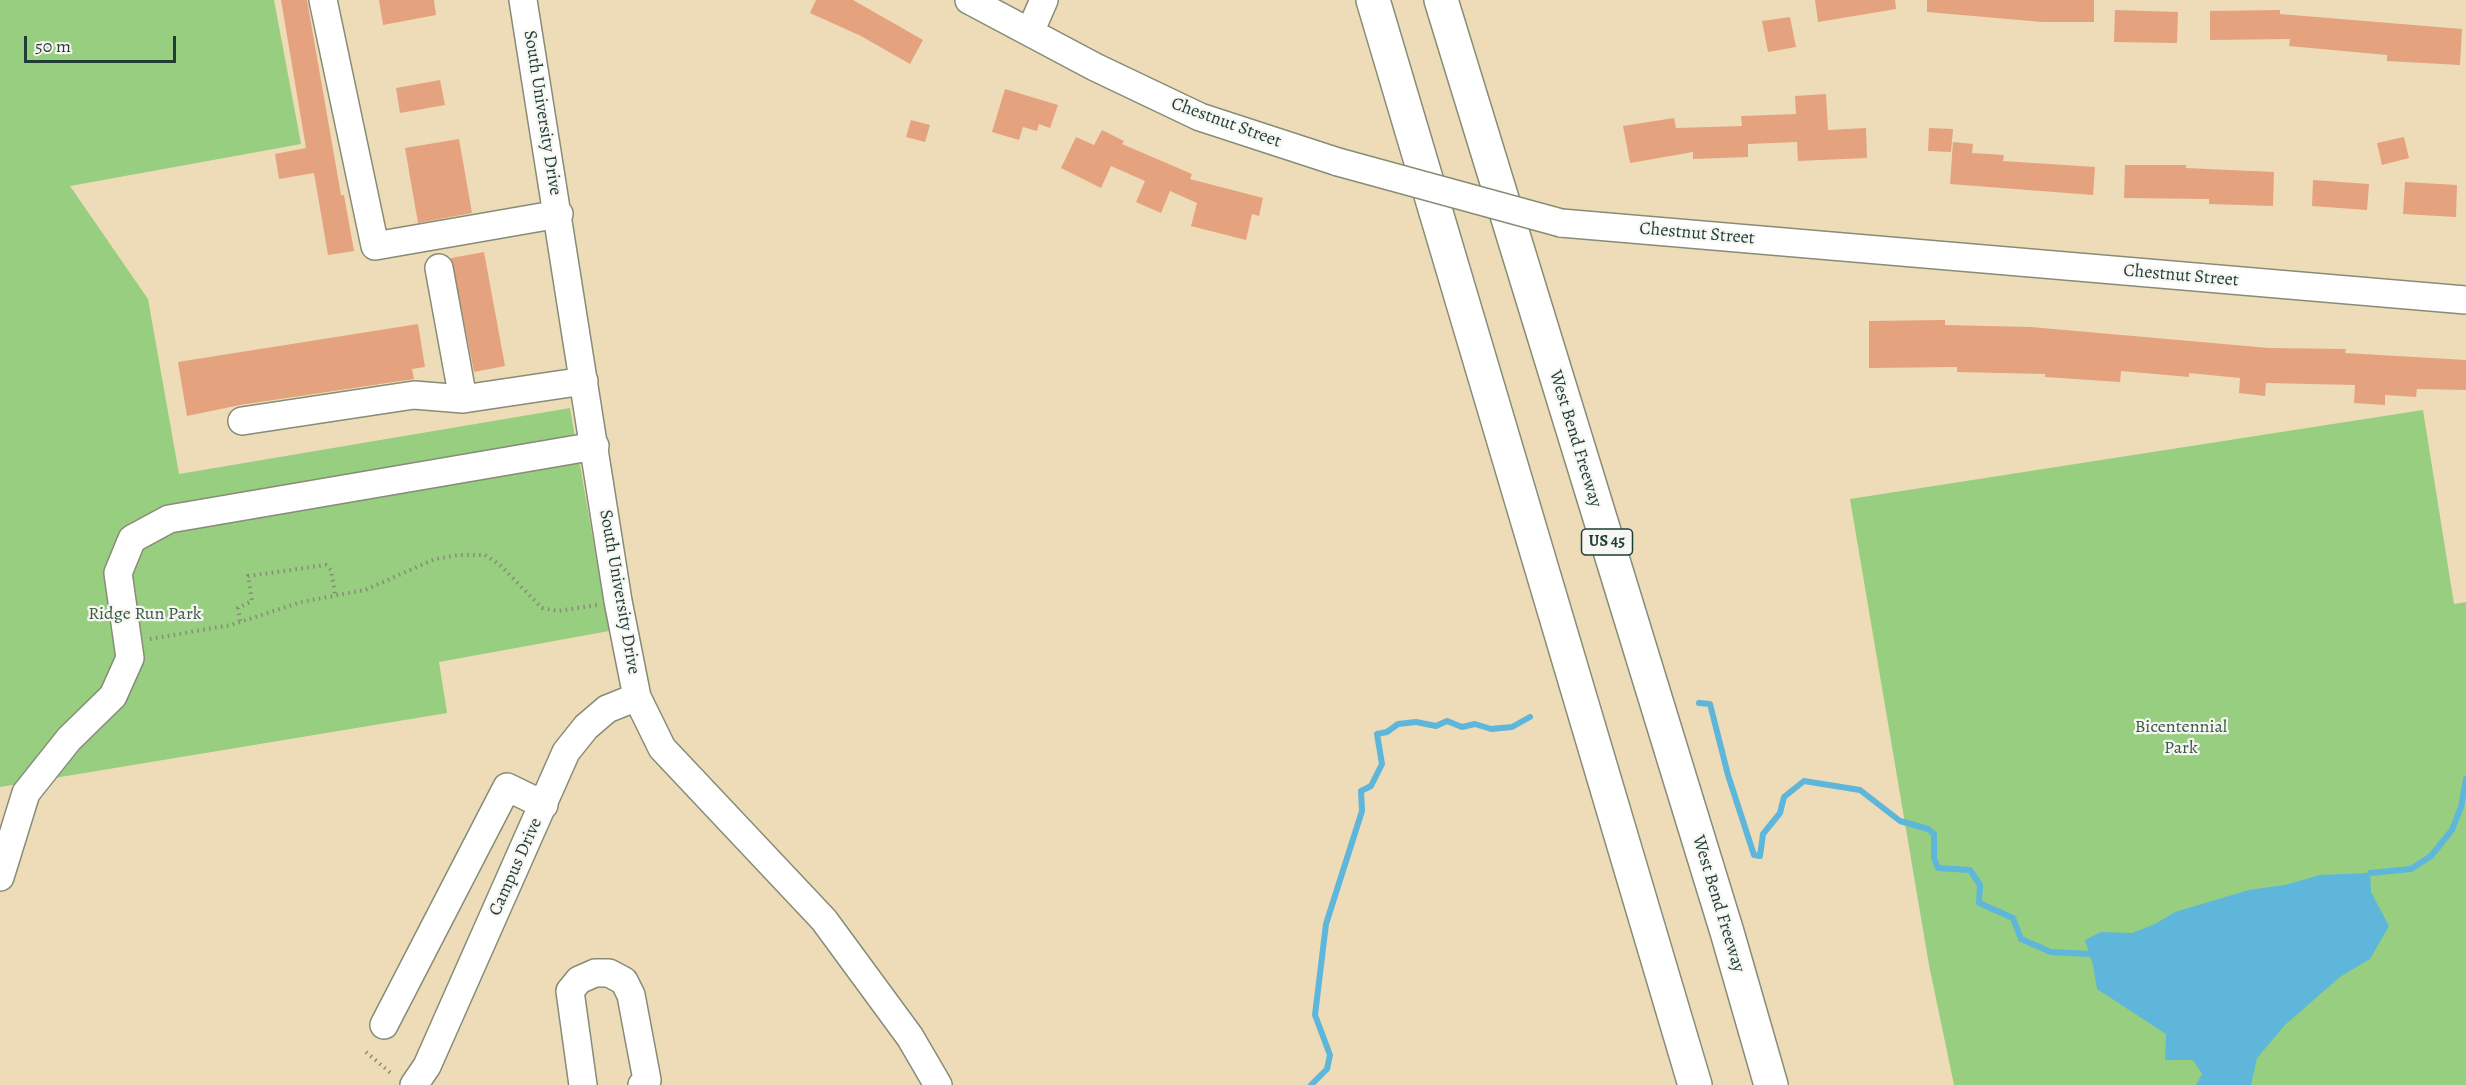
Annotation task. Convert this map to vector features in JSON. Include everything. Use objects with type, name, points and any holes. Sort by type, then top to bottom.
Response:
[{"type":"highway","points":[[1373,0],[1695,1085]]},
{"type":"highway","name":"West Bend Freeway","points":[[1441,0],[1771,1085]]},
{"type":"street","points":[[323,0],[375,246],[559,214]]},
{"type":"street","name":"South University Drive","points":[[523,0],[559,214],[618,600],[637,697],[662,748],[824,920],[910,1036],[938,1085]]},
{"type":"street","name":"Chestnut Street","points":[[969,0],[1095,67],[1200,117],[1338,162],[1561,223],[2466,300]]},
{"type":"street","points":[[1030,32],[1044,0]]},
{"type":"street","points":[[440,268],[463,399]]},
{"type":"street","points":[[242,422],[414,395],[463,399],[584,381]]},
{"type":"street","points":[[0,877],[26,793],[69,739],[113,696],[130,658],[118,573],[122,558],[132,539],[169,519],[595,446]]},
{"type":"street","name":"Campus Drive","points":[[418,1079],[530,836],[566,752],[586,727],[607,710],[637,697]]},
{"type":"street","points":[[384,1025],[507,787],[544,805]]},
{"type":"street","points":[[490,822],[530,836]]},
{"type":"street","points":[[583,1085],[570,991],[579,980],[595,973],[609,973],[624,981],[631,995],[646,1080],[642,1085]]},
{"type":"path","points":[[129,643],[240,622],[335,594],[365,590],[435,560],[459,555],[485,555],[500,566],[542,608],[558,612],[575,611],[618,600]]},
{"type":"path","points":[[240,622],[238,608],[252,601],[248,576],[326,565],[331,570],[335,594]]},
{"type":"path","points":[[366,1052],[418,1079]]},
{"type":"green space","name":"Ridge Run Park","points":[[0,0],[274,0],[301,144],[70,186],[148,299],[179,474],[570,408],[609,631],[439,662],[447,713],[0,787]]},
{"type":"green space","name":"Bicentennial Park","points":[[2423,410],[2454,604],[2466,602],[2466,1085],[1954,1085],[1929,965],[1850,499]]},
{"type":"water","points":[[2370,873],[2371,892],[2389,926],[2370,959],[2340,977],[2285,1025],[2257,1058],[2251,1085],[2196,1085],[2202,1074],[2193,1060],[2165,1060],[2166,1034],[2097,989],[2093,965],[2085,940],[2101,932],[2132,933],[2155,924],[2175,912],[2249,890],[2285,885],[2320,875]]},
{"type":"building","points":[[281,0],[307,0],[341,195],[344,195],[354,251],[328,255],[314,173],[279,179],[275,154],[306,148]]},
{"type":"building","points":[[379,0],[434,0],[436,15],[383,25]]},
{"type":"building","points":[[816,0],[853,0],[923,40],[910,64],[861,36],[810,13]]},
{"type":"building","points":[[1815,0],[1895,0],[1896,9],[1818,22]]},
{"type":"building","points":[[1927,0],[2094,0],[2094,22],[2042,22],[1927,12]]},
{"type":"building","points":[[2115,10],[2178,12],[2177,43],[2114,42]]},
{"type":"building","points":[[2280,10],[2280,14],[2462,29],[2460,65],[2387,61],[2387,55],[2289,46],[2290,39],[2210,40],[2210,11]]},
{"type":"building","points":[[1790,17],[1796,47],[1768,52],[1762,21]]},
{"type":"building","points":[[440,80],[445,105],[400,113],[396,88]]},
{"type":"building","points":[[1005,89],[1058,105],[1050,128],[1039,124],[1037,131],[1023,127],[1019,140],[992,132]]},
{"type":"building","points":[[1826,94],[1828,130],[1866,128],[1867,158],[1798,161],[1797,142],[1748,144],[1748,157],[1693,159],[1693,152],[1630,163],[1623,126],[1674,118],[1676,128],[1742,126],[1741,116],[1796,114],[1795,96]]},
{"type":"building","points":[[911,120],[930,125],[925,142],[906,137]]},
{"type":"building","points":[[1929,128],[1953,129],[1951,152],[1928,151]]},
{"type":"building","points":[[1102,130],[1124,141],[1122,144],[1192,174],[1190,179],[1263,198],[1259,216],[1252,214],[1246,240],[1191,226],[1197,203],[1170,191],[1161,213],[1136,202],[1145,181],[1111,166],[1101,188],[1061,168],[1076,137],[1094,145]]},
{"type":"building","points":[[2404,137],[2409,158],[2382,165],[2377,143]]},
{"type":"building","points":[[459,139],[472,213],[418,223],[405,148]]},
{"type":"building","points":[[1953,142],[1973,144],[1972,153],[2004,155],[2003,161],[2095,167],[2093,195],[1950,184]]},
{"type":"building","points":[[2125,165],[2186,165],[2186,168],[2274,172],[2273,206],[2209,204],[2209,199],[2124,198]]},
{"type":"building","points":[[2313,180],[2369,184],[2367,210],[2312,206]]},
{"type":"building","points":[[2405,182],[2457,185],[2456,217],[2403,214]]},
{"type":"building","points":[[484,252],[505,366],[474,372],[451,258]]},
{"type":"building","points":[[1945,320],[1945,325],[2031,327],[2269,348],[2346,349],[2345,353],[2466,360],[2466,390],[2417,389],[2416,397],[2385,395],[2385,405],[2354,403],[2355,385],[2266,383],[2265,396],[2239,393],[2240,378],[2189,373],[2189,377],[2121,371],[2120,382],[2045,377],[2045,374],[1957,372],[1957,367],[1869,368],[1869,321]]},
{"type":"building","points":[[418,324],[425,367],[412,369],[414,379],[240,405],[187,416],[178,362]]},
{"type":"waterway","points":[[1699,703],[1710,704],[1728,775],[1754,855],[1760,856],[1763,834],[1780,813],[1784,797],[1804,781],[1860,790],[1900,821],[1928,829],[1934,834],[1934,858],[1938,868],[1970,870],[1980,885],[1979,903],[2013,918],[2021,939],[2051,952],[2090,954]]},
{"type":"waterway","points":[[1311,1085],[1327,1069],[1330,1055],[1315,1015],[1326,924],[1362,811],[1361,791],[1371,786],[1382,764],[1377,734],[1387,732],[1398,724],[1416,722],[1436,726],[1447,721],[1462,727],[1475,724],[1491,729],[1512,727],[1530,717]]},
{"type":"waterway","points":[[2370,873],[2411,869],[2431,856],[2452,830],[2461,807],[2466,779]]}]
